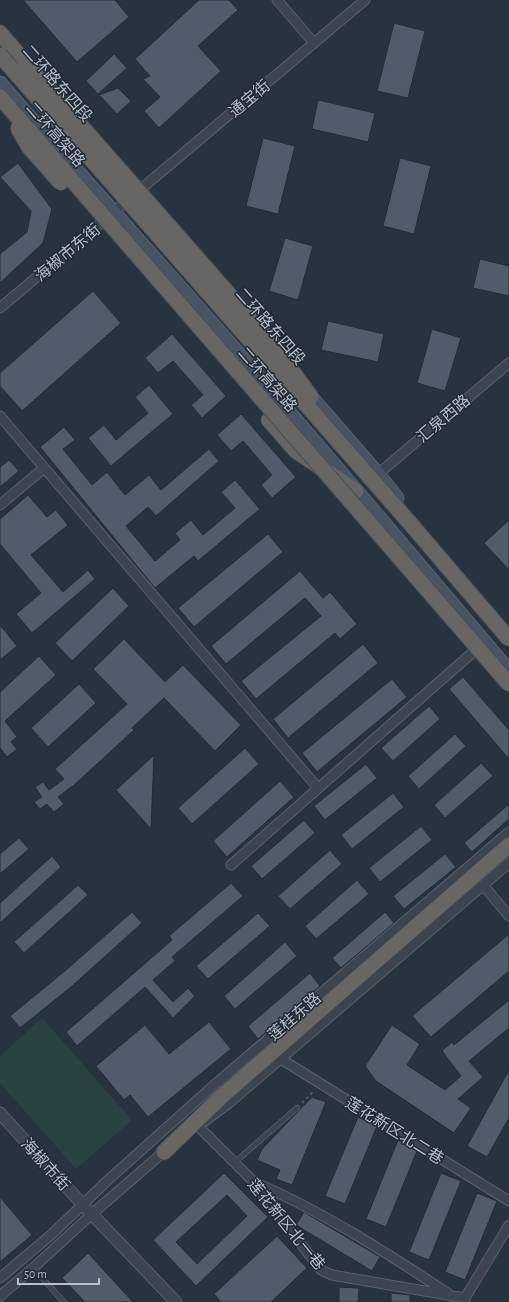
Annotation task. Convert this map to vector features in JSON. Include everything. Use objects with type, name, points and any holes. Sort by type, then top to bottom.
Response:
[{"type":"highway","points":[[0,33],[270,341],[373,475]]},
{"type":"highway","name":"二环高架路","points":[[0,55],[373,475],[509,639]]},
{"type":"highway","points":[[0,93],[29,147],[296,451],[356,491]]},
{"type":"highway","name":"二环高架路","points":[[0,93],[509,684]]},
{"type":"highway","points":[[164,1152],[220,1098],[509,844]]},
{"type":"main road","name":"二环路东四段","points":[[0,43],[134,195],[373,475]]},
{"type":"main road","points":[[0,93],[113,212],[218,330],[509,671]]},
{"type":"street","points":[[276,0],[314,44]]},
{"type":"street","name":"通宝街","points":[[134,195],[365,0]]},
{"type":"street","name":"海椒市东街","points":[[0,308],[134,195]]},
{"type":"street","name":"汇泉西路","points":[[373,475],[509,363]]},
{"type":"street","points":[[0,416],[318,788]]},
{"type":"street","points":[[0,505],[44,468]]},
{"type":"street","points":[[230,865],[484,642]]},
{"type":"street","name":"莲桂东路","points":[[0,1278],[52,1234],[107,1180],[213,1086],[509,832]]},
{"type":"street","name":"莲桂东路","points":[[0,1296],[164,1152],[229,1103],[509,862]]},
{"type":"street","points":[[483,885],[509,916]]},
{"type":"street","name":"莲花新区北二巷","points":[[281,1059],[509,1201]]},
{"type":"street","name":"海椒市街","points":[[0,1113],[172,1301]]},
{"type":"street","name":"莲花新区北一巷","points":[[198,1126],[253,1181],[321,1270],[332,1275],[452,1296],[465,1300]]},
{"type":"street","points":[[253,1181],[287,1196],[394,1258],[452,1296]]},
{"type":"street","points":[[465,1300],[509,1225]]},
{"type":"lane","points":[[234,1163],[297,1108]]},
{"type":"lane","points":[[33,1268],[64,1302]]},
{"type":"path","points":[[297,1108],[314,1090],[307,1075]]},
{"type":"green space","points":[[42,1018],[132,1120],[76,1169],[0,1083],[0,1056]]},
{"type":"building","points":[[23,0],[115,0],[129,17],[77,62]]},
{"type":"building","points":[[199,0],[229,0],[238,10],[198,46],[221,71],[159,128],[144,111],[160,97],[143,79],[150,76],[135,59]]},
{"type":"building","points":[[394,23],[425,31],[408,98],[377,91]]},
{"type":"building","points":[[114,54],[127,68],[98,94],[86,81]]},
{"type":"building","points":[[118,88],[131,101],[117,114],[99,95]]},
{"type":"building","points":[[318,100],[375,113],[368,142],[312,129]]},
{"type":"building","points":[[263,138],[295,146],[278,214],[246,206]]},
{"type":"building","points":[[400,158],[431,166],[414,234],[383,226]]},
{"type":"building","points":[[18,163],[52,209],[43,243],[0,283],[0,254],[27,232],[31,211],[0,177]]},
{"type":"building","points":[[285,238],[313,246],[298,300],[269,291]]},
{"type":"building","points":[[480,259],[509,266],[509,296],[473,288]]},
{"type":"building","points":[[93,291],[121,323],[22,411],[0,386],[0,373]]},
{"type":"building","points":[[328,321],[384,334],[378,362],[321,350]]},
{"type":"building","points":[[432,329],[461,338],[445,391],[417,383]]},
{"type":"building","points":[[172,334],[226,396],[202,418],[191,405],[203,395],[173,361],[158,373],[145,358]]},
{"type":"building","points":[[149,385],[173,414],[111,466],[88,438],[104,425],[116,440],[148,413],[135,397]]},
{"type":"building","points":[[241,414],[296,477],[272,498],[261,485],[272,475],[243,441],[231,451],[217,435]]},
{"type":"building","points":[[64,427],[75,440],[63,449],[92,485],[107,472],[125,495],[149,475],[161,490],[209,449],[219,461],[156,516],[148,507],[126,526],[155,561],[180,540],[175,533],[191,520],[203,535],[235,508],[221,492],[235,480],[260,509],[198,561],[194,556],[155,588],[40,447]]},
{"type":"building","points":[[9,460],[19,471],[0,487],[0,467]]},
{"type":"building","points":[[28,495],[47,517],[56,510],[68,525],[31,555],[63,592],[88,570],[95,579],[32,633],[16,614],[41,593],[0,544],[0,519]]},
{"type":"building","points":[[509,520],[509,570],[484,543]]},
{"type":"building","points":[[268,534],[283,552],[194,627],[178,608]]},
{"type":"building","points":[[300,571],[323,598],[330,592],[357,624],[340,639],[335,633],[256,699],[241,681],[321,616],[305,598],[226,664],[211,646]]},
{"type":"building","points":[[113,588],[129,606],[72,661],[55,643]]},
{"type":"building","points":[[0,625],[17,646],[0,660]]},
{"type":"building","points":[[124,639],[165,682],[183,665],[241,725],[215,751],[164,698],[132,728],[134,730],[72,787],[58,797],[64,804],[54,812],[47,804],[40,809],[34,802],[42,797],[35,787],[43,782],[49,790],[64,779],[55,769],[127,704],[93,669]]},
{"type":"building","points":[[363,644],[378,663],[288,738],[273,719]]},
{"type":"building","points":[[39,656],[56,675],[5,721],[17,737],[11,742],[17,749],[7,757],[0,748],[0,692]]},
{"type":"building","points":[[463,677],[509,730],[509,759],[449,689]]},
{"type":"building","points":[[392,679],[407,697],[317,772],[302,753]]},
{"type":"building","points":[[79,684],[96,703],[48,747],[31,728]]},
{"type":"building","points":[[429,706],[440,719],[393,761],[381,748]]},
{"type":"building","points":[[455,734],[466,746],[419,789],[408,776]]},
{"type":"building","points":[[245,748],[259,764],[192,824],[178,808]]},
{"type":"building","points":[[154,755],[151,829],[116,790]]},
{"type":"building","points":[[481,763],[493,776],[445,818],[434,805]]},
{"type":"building","points":[[366,764],[377,778],[325,820],[314,806]]},
{"type":"building","points":[[280,781],[294,797],[227,857],[213,841]]},
{"type":"building","points":[[393,793],[404,807],[352,849],[341,835]]},
{"type":"building","points":[[509,804],[509,819],[472,852],[464,843]]},
{"type":"building","points":[[304,820],[315,833],[262,879],[251,866]]},
{"type":"building","points":[[421,826],[432,840],[380,882],[369,868]]},
{"type":"building","points":[[19,838],[29,849],[0,874],[0,854]]},
{"type":"building","points":[[330,850],[342,864],[290,909],[278,896]]},
{"type":"building","points":[[445,854],[456,867],[404,909],[393,896]]},
{"type":"building","points":[[52,856],[61,867],[0,923],[0,903]]},
{"type":"building","points":[[357,880],[369,894],[316,939],[305,926]]},
{"type":"building","points":[[231,883],[243,896],[172,957],[175,961],[153,980],[173,1002],[188,988],[195,996],[173,1018],[145,987],[77,1046],[66,1032],[172,940],[169,936]]},
{"type":"building","points":[[78,885],[88,895],[24,953],[14,942]]},
{"type":"building","points":[[132,912],[142,923],[71,987],[20,1028],[10,1016],[66,970]]},
{"type":"building","points":[[385,912],[394,923],[341,968],[332,958]]},
{"type":"building","points":[[258,913],[270,926],[208,979],[196,966]]},
{"type":"building","points":[[509,934],[509,971],[431,1037],[412,1016]]},
{"type":"building","points":[[285,942],[297,956],[235,1009],[224,996]]},
{"type":"building","points":[[310,973],[320,986],[258,1039],[248,1026]]},
{"type":"building","points":[[509,1000],[509,1028],[469,1061],[483,1077],[458,1099],[471,1108],[454,1133],[376,1081],[365,1066],[392,1025],[420,1044],[407,1065],[445,1090],[461,1076],[442,1051],[452,1042],[454,1045]]},
{"type":"building","points":[[209,1022],[231,1049],[148,1117],[130,1095],[124,1100],[96,1066],[145,1025],[169,1054]]},
{"type":"building","points":[[509,1070],[509,1118],[487,1157],[467,1146]]},
{"type":"building","points":[[312,1097],[326,1102],[292,1185],[276,1179],[280,1170],[257,1160],[262,1149]]},
{"type":"building","points":[[358,1117],[377,1126],[345,1204],[325,1196]]},
{"type":"building","points":[[398,1140],[417,1151],[386,1227],[366,1219]]},
{"type":"building","points":[[224,1173],[268,1217],[196,1286],[153,1240]],"holes":[[[227,1195],[247,1216],[197,1264],[176,1242]]]},
{"type":"building","points":[[441,1173],[461,1181],[429,1260],[409,1252]]},
{"type":"building","points":[[477,1193],[497,1201],[465,1280],[445,1272]]},
{"type":"building","points":[[0,1197],[32,1235],[0,1262]]},
{"type":"building","points":[[304,1212],[380,1257],[372,1271],[296,1225]]},
{"type":"building","points":[[277,1236],[307,1268],[271,1302],[221,1302],[214,1294]]},
{"type":"building","points":[[88,1253],[133,1302],[85,1302],[62,1278]]},
{"type":"building","points":[[339,1287],[359,1288],[358,1302],[339,1302]]},
{"type":"building","points":[[391,1293],[410,1295],[410,1302],[391,1302]]}]
